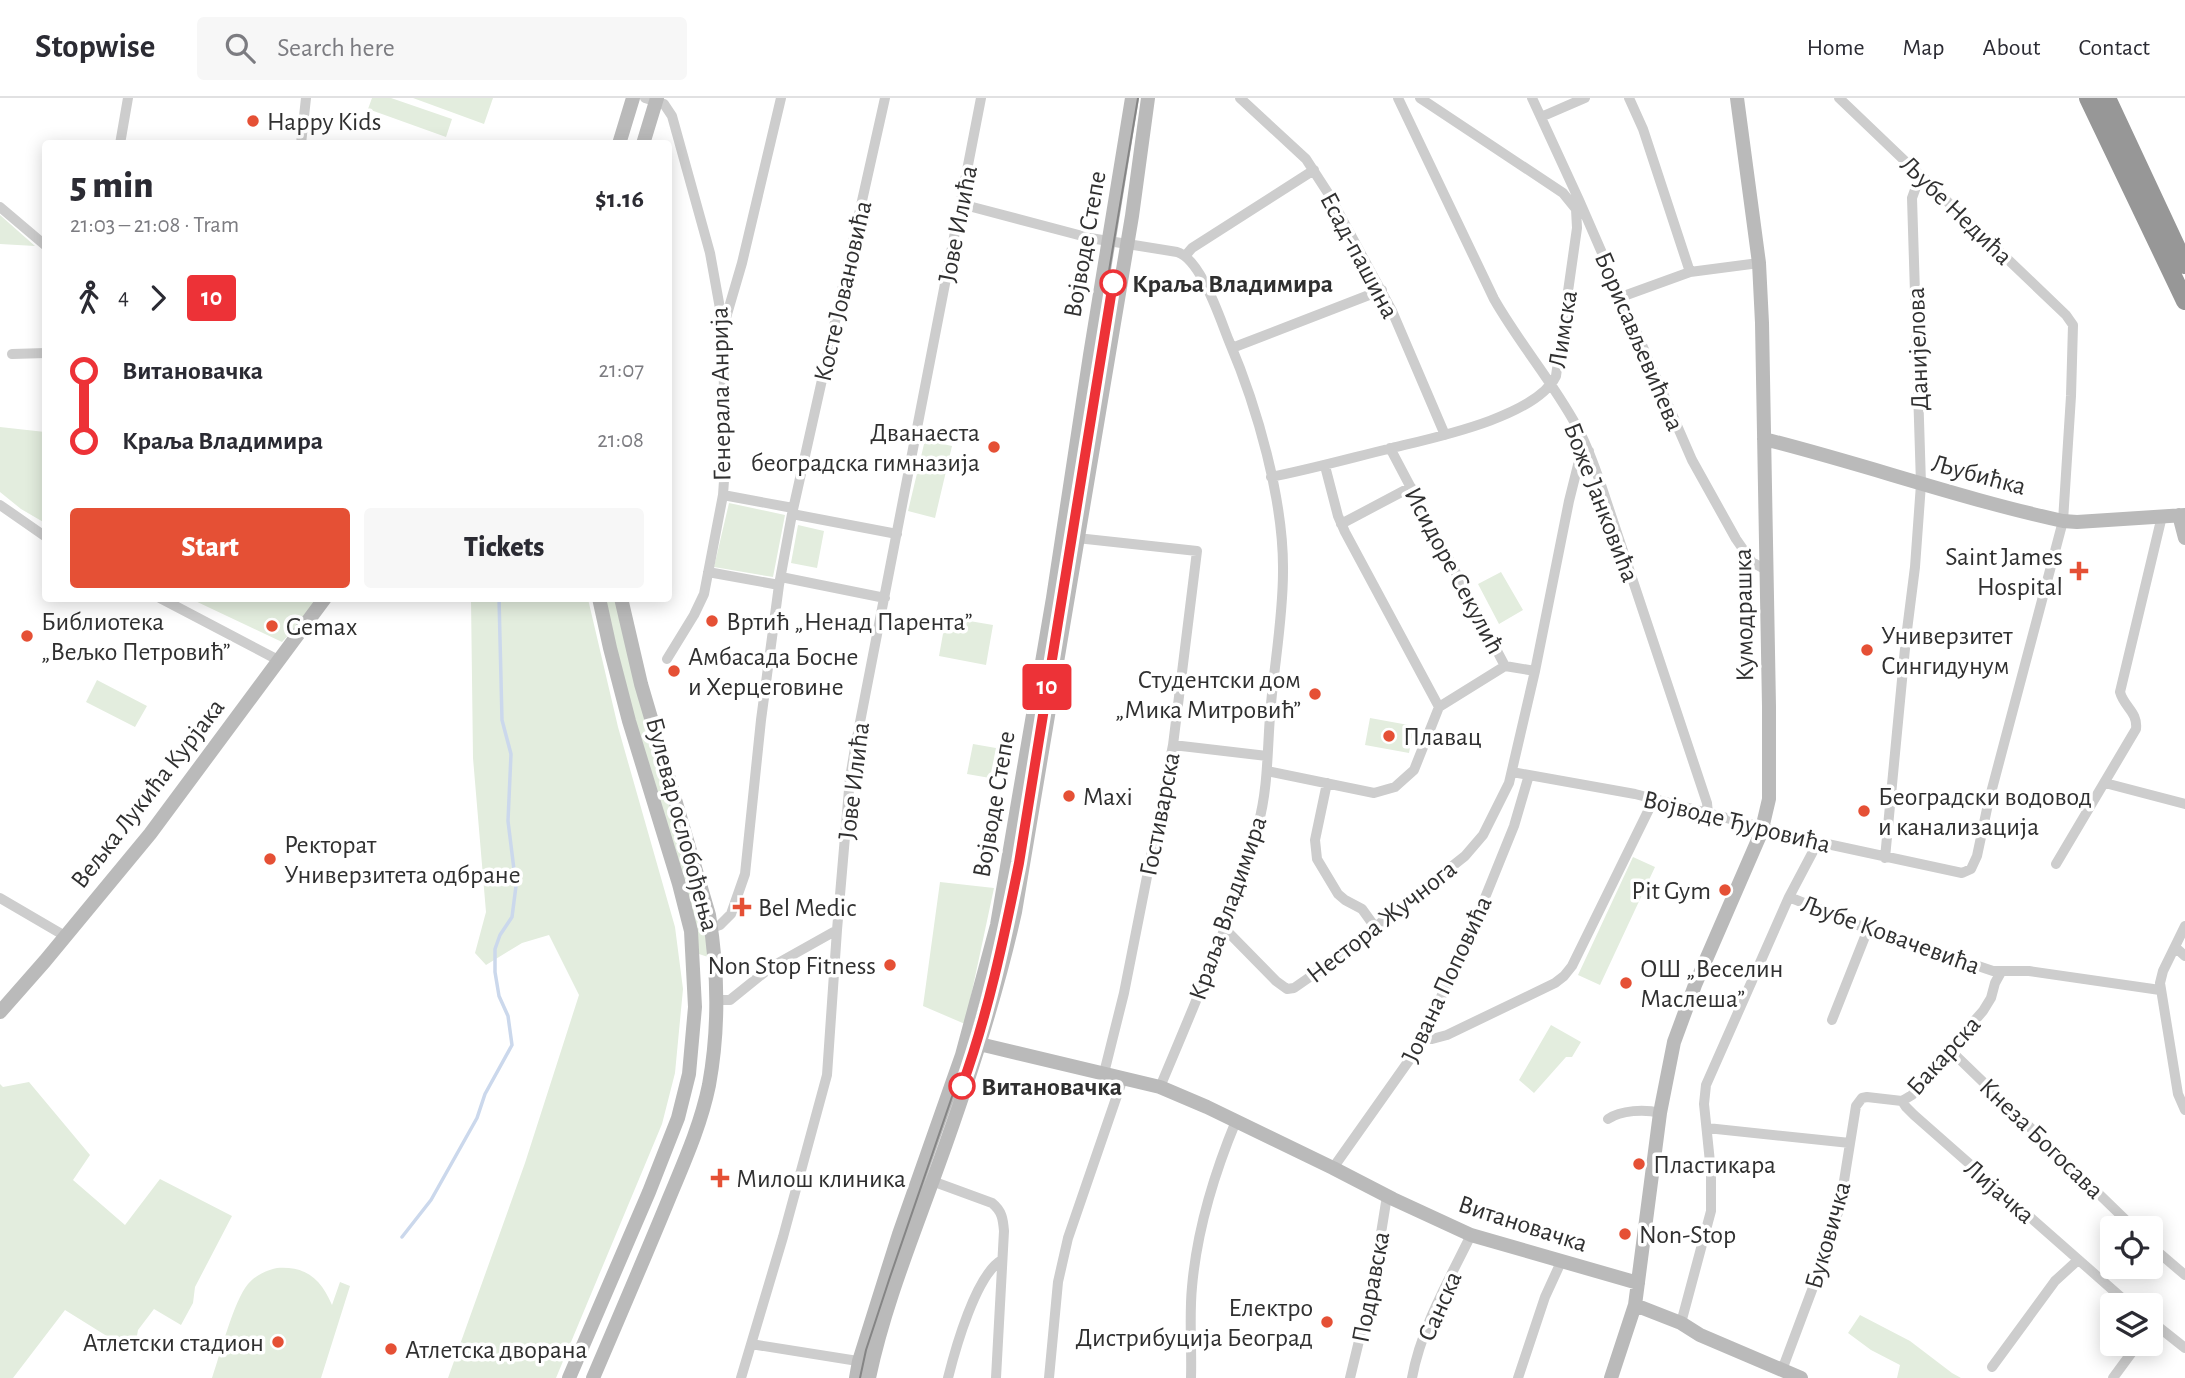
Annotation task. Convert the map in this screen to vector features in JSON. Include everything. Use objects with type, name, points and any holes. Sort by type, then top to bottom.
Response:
[{"type":"highway","points":[[2088,98],[2185,301]]},
{"type":"highway","points":[[2107,98],[2185,265]]},
{"type":"highway","points":[[2117,98],[2137,162]]},
{"type":"main road","points":[[621,140],[633,98]]},
{"type":"main road","name":"Војводе Степе","points":[[856,1378],[866,1362],[932,1181],[972,1043],[997,925],[1053,598],[1132,98]]},
{"type":"main road","name":"Војводе Степе","points":[[869,1378],[866,1362],[899,1234],[1005,959],[1127,244],[1148,98]]},
{"type":"main road","name":"Кумодрашка","points":[[1611,1378],[1635,1305],[1660,1114],[1671,1053],[1685,1011],[1763,829],[1770,788],[1759,263],[1737,98]]},
{"type":"main road","points":[[644,140],[652,99]]},
{"type":"main road","name":"Љубићка","points":[[1764,439],[2063,521],[2077,523],[2182,515]]},
{"type":"main road","points":[[2182,515],[2185,538]]},
{"type":"main road","name":"Вељка Лукића Курјака","points":[[0,1012],[150,834],[322,602]]},
{"type":"main road","name":"Булевар ослобођења","points":[[569,1378],[668,1147],[685,1093],[695,1007],[691,931],[629,721],[600,602]]},
{"type":"main road","name":"Булевар ослобођења","points":[[593,1378],[660,1220],[706,1098],[711,1074],[715,1000],[711,928],[703,889],[641,684],[622,602]]},
{"type":"main road","points":[[694,967],[715,966]]},
{"type":"main road","name":"Витановачка","points":[[972,1043],[1160,1087],[1471,1235],[1638,1283]]},
{"type":"main road","points":[[640,1213],[660,1220]]},
{"type":"main road","points":[[1635,1305],[1801,1378]]},
{"type":"street","points":[[121,140],[128,98]]},
{"type":"street","points":[[302,140],[306,98]]},
{"type":"street","points":[[723,326],[781,98]]},
{"type":"street","name":"Косте Јовановића","points":[[711,928],[720,925],[731,914],[745,874],[761,720],[792,511],[885,98]]},
{"type":"street","name":"Јове Илића","points":[[741,1378],[827,1075],[850,778],[981,98]]},
{"type":"street","name":"Есад-пашина","points":[[1241,98],[1314,170],[1382,290],[1426,386],[1445,435]]},
{"type":"street","name":"Боже Јанковића","points":[[1398,98],[1494,299],[1575,423],[1589,452],[1707,803],[1708,813]]},
{"type":"street","name":"Лимска","points":[[1271,477],[1445,435],[1512,411],[1551,385],[1556,376],[1577,228],[1576,209],[1569,198],[1558,190],[1420,98]]},
{"type":"street","name":"Борисављевићева","points":[[1532,98],[1692,460],[1736,540],[1752,562],[1766,570]]},
{"type":"street","points":[[1541,117],[1585,98]]},
{"type":"street","points":[[1629,98],[1643,130],[1690,272]]},
{"type":"street","name":"Љубе Недића","points":[[1839,98],[2066,315],[2073,325],[2063,521]]},
{"type":"street","name":"Генерала Анрија","points":[[652,99],[668,107],[676,129],[715,276],[723,326],[723,495],[700,604],[667,659]]},
{"type":"street","points":[[961,204],[1110,241],[1182,253],[1314,170]]},
{"type":"street","points":[[1558,190],[1565,187],[1569,178]]},
{"type":"street","name":"Данијелова","points":[[1885,858],[1921,484],[1912,198],[1916,187],[1924,178]]},
{"type":"street","points":[[0,207],[42,243]]},
{"type":"street","points":[[1577,228],[1583,225],[1591,228]]},
{"type":"street","name":"Краља Владимира","points":[[1160,1087],[1225,929],[1258,827],[1267,771],[1283,572],[1282,542],[1271,477],[1251,403],[1232,348],[1203,283],[1193,263],[1182,253]]},
{"type":"street","points":[[1621,297],[1690,272],[1759,263]]},
{"type":"street","points":[[715,276],[725,282],[737,277]]},
{"type":"street","points":[[1232,348],[1382,290]]},
{"type":"street","points":[[12,354],[42,353]]},
{"type":"street","name":"Исидоре Секулић","points":[[1390,448],[1505,666],[1535,671]]},
{"type":"street","points":[[1512,772],[1579,461],[1589,452]]},
{"type":"street","points":[[1325,466],[1341,524],[1439,707]]},
{"type":"street","points":[[1341,524],[1411,487]]},
{"type":"street","points":[[723,495],[898,534]]},
{"type":"street","points":[[0,505],[42,534]]},
{"type":"street","points":[[2056,863],[2136,729],[2134,713],[2120,692],[2162,516]]},
{"type":"street","name":"Војводе Ђуровића","points":[[1512,772],[1654,799],[1885,858],[1962,873],[1971,869],[1977,856],[1988,804],[2063,521]]},
{"type":"street","name":"Гостиварска","points":[[1077,538],[1197,551],[1173,745],[1124,993],[1104,1073]]},
{"type":"street","points":[[708,572],[885,598]]},
{"type":"street","points":[[168,602],[280,661]]},
{"type":"street","points":[[1267,771],[1374,793],[1395,787],[1418,763],[1439,707],[1505,666]]},
{"type":"street","points":[[1173,745],[1268,756]]},
{"type":"street","name":"Нестора Жучнога","points":[[1225,929],[1276,981],[1284,988],[1291,989],[1376,927],[1465,856],[1491,821],[1512,772]]},
{"type":"street","name":"Јована Поповића","points":[[1334,1168],[1423,1037],[1478,915],[1514,826],[1529,775]]},
{"type":"street","points":[[1327,783],[1315,840],[1317,859],[1338,894],[1362,909],[1376,927]]},
{"type":"street","points":[[2105,783],[2185,804]]},
{"type":"street","points":[[1423,1037],[1432,1039],[1447,1035],[1555,983],[1564,976],[1572,966],[1654,799]]},
{"type":"street","points":[[1681,1323],[1712,1211],[1705,1094],[1709,1077],[1789,897],[1818,842]]},
{"type":"street","name":"Љубе Ковачевића","points":[[1789,897],[1868,929],[1977,966],[2001,972],[2029,971],[2160,990]]},
{"type":"street","points":[[0,898],[65,936]]},
{"type":"street","points":[[2185,926],[2163,971],[2160,990],[2178,1094],[2185,1110]]},
{"type":"street","points":[[1832,1020],[1868,929]]},
{"type":"street","points":[[715,1000],[730,1000],[771,967],[837,930]]},
{"type":"street","points":[[2175,947],[2185,956]]},
{"type":"street","name":"Бакарска","points":[[1902,1101],[1912,1095],[1983,1011],[2001,972]]},
{"type":"street","name":"Кнеза Богосава","points":[[1949,1049],[2122,1216]]},
{"type":"street","points":[[1049,1378],[1058,1282],[1068,1238],[1123,1077]]},
{"type":"street","name":"Буковичка","points":[[1782,1370],[1840,1206],[1856,1106],[1862,1098],[1902,1101]]},
{"type":"street","name":"Лијачка","points":[[1902,1101],[2116,1293]]},
{"type":"street","points":[[1608,1119],[1628,1112],[1660,1114]]},
{"type":"street","points":[[1191,1378],[1191,1303],[1196,1258],[1211,1185],[1236,1121]]},
{"type":"street","points":[[1707,1128],[1850,1143]]},
{"type":"street","points":[[932,1181],[992,1203],[999,1209],[1003,1219],[996,1378]]},
{"type":"street","name":"Подравска","points":[[1350,1378],[1373,1283],[1387,1196]]},
{"type":"street","name":"Санска","points":[[1412,1378],[1419,1351],[1435,1311],[1471,1235]]},
{"type":"street","points":[[2163,1256],[2185,1275]]},
{"type":"street","points":[[948,1378],[968,1314],[990,1270],[1002,1260]]},
{"type":"street","points":[[1992,1367],[2055,1281],[2078,1260]]},
{"type":"street","points":[[1518,1378],[1545,1297],[1561,1262]]},
{"type":"street","points":[[2163,1332],[2185,1348]]},
{"type":"street","points":[[751,1344],[866,1362]]},
{"type":"street","points":[[2113,1378],[2129,1356]]},
{"type":"green space","points":[[372,98],[391,98],[452,119],[446,137],[368,109]]},
{"type":"green space","points":[[413,98],[493,98],[484,124]]},
{"type":"green space","points":[[0,215],[35,246],[0,244]]},
{"type":"green space","points":[[0,427],[42,432],[42,521],[0,492]]},
{"type":"green space","points":[[925,440],[952,446],[935,518],[908,511]]},
{"type":"green space","points":[[729,503],[785,515],[773,577],[714,567]]},
{"type":"green space","points":[[798,525],[824,531],[817,568],[791,563]]},
{"type":"green space","points":[[1501,572],[1523,610],[1499,624],[1478,584]]},
{"type":"green space","name":"Gemax","points":[[197,602],[315,602],[310,612],[282,642]]},
{"type":"green space","points":[[471,602],[589,602],[618,727],[675,927],[683,989],[675,1073],[662,1124],[556,1378],[448,1378],[525,1163],[579,995],[549,935],[522,943],[486,965],[475,953],[486,912],[473,758]]},
{"type":"green space","points":[[604,602],[617,602],[708,934],[708,957],[699,954]]},
{"type":"green space","points":[[946,617],[993,625],[986,665],[939,656]]},
{"type":"green space","points":[[97,680],[147,706],[135,727],[86,702]]},
{"type":"green space","name":"Плавац","points":[[1370,718],[1414,726],[1409,753],[1365,745]]},
{"type":"green space","points":[[973,744],[996,748],[990,778],[967,774]]},
{"type":"green space","points":[[1633,857],[1655,867],[1600,985],[1578,975]]},
{"type":"green space","points":[[940,882],[994,888],[965,1024],[923,1006]]},
{"type":"green space","points":[[1551,1025],[1581,1042],[1572,1057],[1566,1057],[1534,1093],[1519,1080]]},
{"type":"green space","points":[[29,1082],[90,1155],[73,1180],[125,1225],[160,1179],[232,1216],[195,1287],[193,1303],[181,1325],[154,1309],[138,1330],[134,1353],[65,1310],[13,1378],[0,1378],[0,1084],[3,1087]]},
{"type":"green space","name":"Атлетски стадион","points":[[277,1268],[296,1269],[311,1276],[323,1288],[332,1305],[340,1282],[350,1286],[321,1378],[212,1378],[243,1292],[258,1276]]},
{"type":"green space","points":[[1860,1315],[1910,1341],[1961,1378],[1897,1378],[1900,1365],[1871,1350],[1848,1333]]},
{"type":"waterway","points":[[402,1237],[431,1200],[477,1118],[485,1094],[512,1045],[508,1016],[499,996],[495,972],[495,949],[500,935],[512,917],[516,886],[508,821],[511,754],[502,720],[499,602]]},
{"type":"tram line","points":[[860,1378],[866,1350],[890,1277],[966,1056],[1001,930],[1138,98]]},
{"type":"tram line","name":"10","points":[[962,1086],[980,1030],[1019,863],[1113,283]]},
{"type":"place","name":"Happy Kids","points":[[253,121]]},
{"type":"place","name":"Краља Владимира","points":[[1113,283]]},
{"type":"place","name":"Дванаеста београдска гимназија","points":[[994,447]]},
{"type":"place","name":"Saint James Hospital","points":[[2079,571]]},
{"type":"place","name":"Вртић „Ненад Парента”","points":[[712,621]]},
{"type":"place","name":"Gemax","points":[[272,626]]},
{"type":"place","name":"Библиотека „Вељко Петровић”","points":[[27,636]]},
{"type":"place","name":"Универзитет Сингидунум","points":[[1867,650]]},
{"type":"place","name":"Амбасада Босне и Херцеговине","points":[[674,671]]},
{"type":"place","name":"Студентски дом „Мика Митровић”","points":[[1315,694]]},
{"type":"place","name":"Плавац","points":[[1389,736]]},
{"type":"place","name":"Maxi","points":[[1069,796]]},
{"type":"place","name":"Београдски водовод и канализација","points":[[1864,811]]},
{"type":"place","name":"Ректорат Универзитета одбране","points":[[270,859]]},
{"type":"place","name":"Pit Gym","points":[[1725,890]]},
{"type":"place","name":"Bel Medic","points":[[742,907]]},
{"type":"place","name":"Non Stop Fitness","points":[[890,965]]},
{"type":"place","name":"ОШ „Веселин Маслеша”","points":[[1626,983]]},
{"type":"place","name":"Витановачка","points":[[962,1086]]},
{"type":"place","name":"Пластикара","points":[[1639,1164]]},
{"type":"place","name":"Милош клиника","points":[[720,1178]]},
{"type":"place","name":"Non-Stop","points":[[1625,1234]]},
{"type":"place","name":"Електро Дистрибуција Београд","points":[[1327,1322]]},
{"type":"place","name":"Атлетски стадион","points":[[278,1342]]},
{"type":"place","name":"Атлетска дворана","points":[[391,1349]]}]
